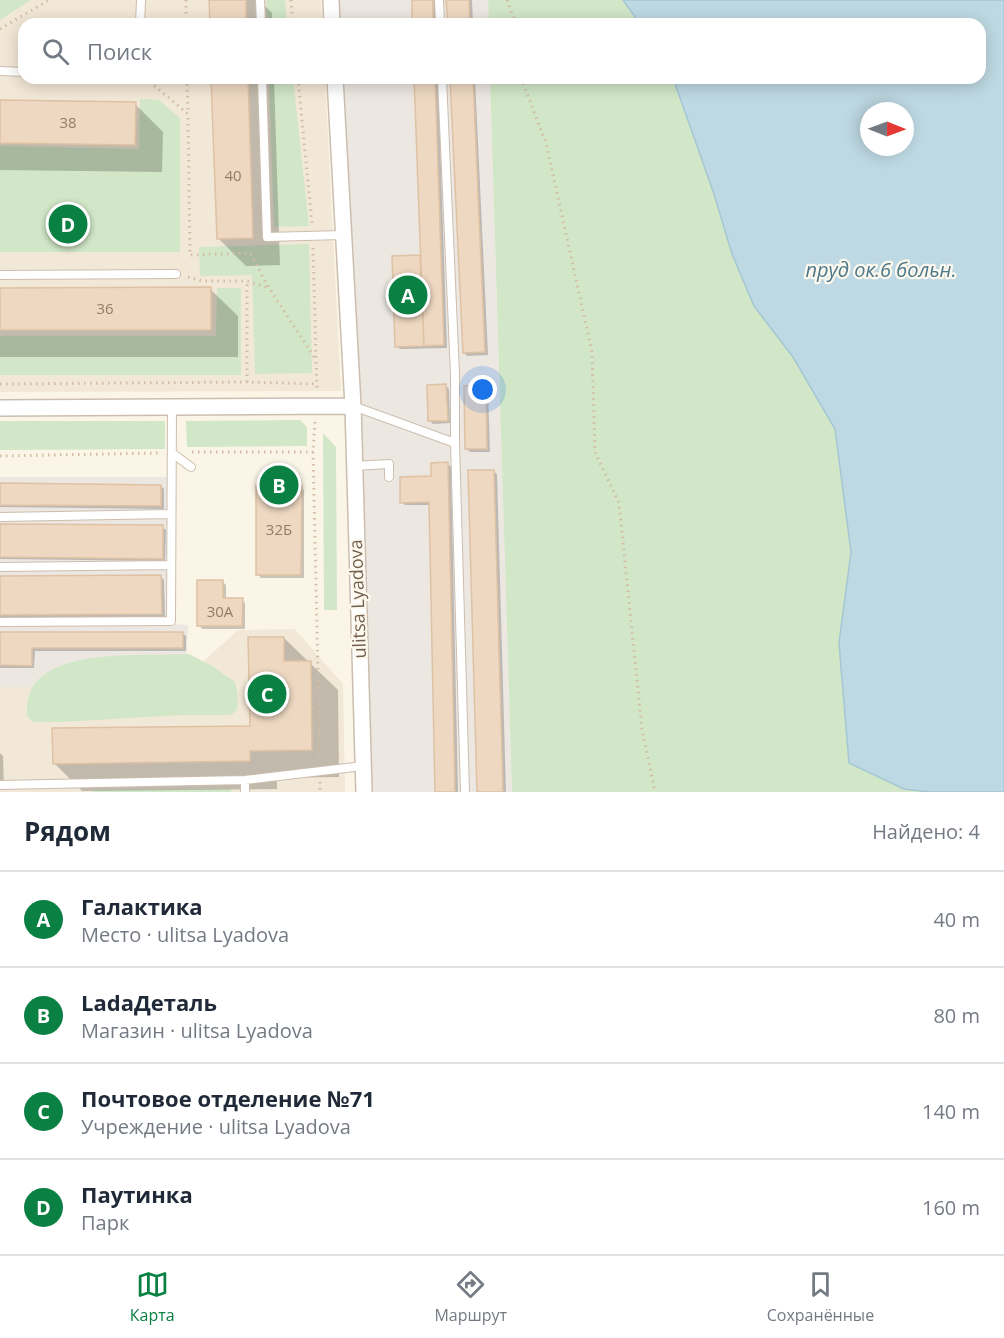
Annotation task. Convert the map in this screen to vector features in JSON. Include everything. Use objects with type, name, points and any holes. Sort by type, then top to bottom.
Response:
[{"type":"street","points":[[331,0],[332,18]]},
{"type":"street","name":"ulitsa Lyadova","points":[[335,84],[354,406],[364,792]]},
{"type":"street","points":[[0,408],[354,406]]},
{"type":"lane","points":[[140,18],[141,0]]},
{"type":"lane","points":[[260,0],[261,18]]},
{"type":"lane","points":[[439,0],[440,18]]},
{"type":"lane","points":[[0,71],[18,72]]},
{"type":"lane","points":[[262,84],[267,237],[343,235]]},
{"type":"lane","points":[[442,84],[455,374],[465,792]]},
{"type":"lane","points":[[0,275],[176,274]]},
{"type":"lane","points":[[354,406],[455,443]]},
{"type":"lane","points":[[0,622],[171,621],[172,407]]},
{"type":"lane","points":[[171,453],[192,467]]},
{"type":"lane","points":[[354,466],[389,464],[389,477]]},
{"type":"lane","points":[[0,517],[171,514]]},
{"type":"lane","points":[[0,567],[171,565]]},
{"type":"lane","points":[[0,785],[34,788],[245,780],[363,766]]},
{"type":"lane","points":[[245,780],[245,792]]},
{"type":"path","points":[[19,18],[49,0]]},
{"type":"path","points":[[186,0],[186,18]]},
{"type":"path","points":[[291,0],[292,18]]},
{"type":"path","points":[[507,0],[514,18]]},
{"type":"path","points":[[0,29],[18,18]]},
{"type":"path","points":[[152,84],[188,114]]},
{"type":"path","points":[[187,84],[190,255],[250,253],[269,288],[318,362]]},
{"type":"path","points":[[523,84],[546,143],[592,351],[595,452],[619,503],[642,729],[655,792]]},
{"type":"path","points":[[176,274],[202,280],[248,282],[269,288]]},
{"type":"path","points":[[247,382],[248,282]]},
{"type":"path","points":[[0,384],[247,382],[318,384]]},
{"type":"path","points":[[0,456],[313,452],[320,792]]},
{"type":"shaded area","points":[[0,0],[321,0],[322,18],[18,18],[18,84],[325,84],[341,391],[0,392]]},
{"type":"shaded area","points":[[339,0],[488,0],[489,18],[340,18]]},
{"type":"shaded area","points":[[342,84],[490,84],[512,792],[370,792]]},
{"type":"shaded area","points":[[0,477],[175,477],[175,624],[188,625],[187,651],[175,687],[0,687]]},
{"type":"shaded area","points":[[295,629],[343,684],[345,792],[0,792],[0,687],[175,687],[238,630]]},
{"type":"green space","points":[[0,0],[31,0],[0,20]]},
{"type":"green space","points":[[266,0],[285,0],[286,18],[267,18]]},
{"type":"green space","points":[[488,0],[1004,0],[1004,792],[512,792],[490,84],[986,84],[986,18],[489,18]]},
{"type":"green space","points":[[269,84],[294,84],[309,226],[274,227]]},
{"type":"green space","points":[[140,99],[159,100],[180,118],[180,252],[0,252],[0,146],[139,149]]},
{"type":"green space","points":[[309,244],[312,373],[255,374],[252,275],[200,276],[199,247]]},
{"type":"green space","points":[[217,288],[241,288],[241,375],[0,375],[0,336],[216,336]]},
{"type":"green space","points":[[300,420],[307,427],[307,446],[187,447],[186,421]]},
{"type":"green space","points":[[0,421],[165,421],[165,449],[0,450]]},
{"type":"green space","points":[[323,433],[336,447],[337,610],[324,610]]},
{"type":"green space","points":[[189,654],[235,682],[238,696],[237,710],[231,715],[181,715],[61,722],[33,722],[27,716],[30,693],[40,678],[57,668],[77,661],[101,657]]},
{"type":"green space","points":[[231,789],[231,792],[92,792],[95,790]]},
{"type":"water","name":"пруд ок.6 больн.","points":[[623,0],[1004,0],[1004,792],[930,792],[904,789],[849,763],[839,643],[851,552],[835,429],[793,357],[754,306],[732,254],[714,194],[675,84],[986,84],[986,18],[636,18]]},
{"type":"building","points":[[209,0],[246,0],[246,18],[210,18]]},
{"type":"building","points":[[412,0],[433,0],[433,18],[412,18]]},
{"type":"building","points":[[446,0],[469,0],[470,18],[448,18]]},
{"type":"building","points":[[211,84],[248,84],[253,238],[217,239]]},
{"type":"building","points":[[414,84],[435,84],[444,345],[424,346]]},
{"type":"building","points":[[450,84],[473,84],[485,352],[463,353]]},
{"type":"building","points":[[0,100],[136,102],[135,145],[0,143]]},
{"type":"building","points":[[420,255],[424,346],[395,347],[392,256]]},
{"type":"building","points":[[211,287],[211,330],[0,330],[0,288]]},
{"type":"building","points":[[446,384],[448,421],[428,421],[427,385]]},
{"type":"building","points":[[486,385],[487,449],[465,449],[464,386]]},
{"type":"building","points":[[448,462],[455,792],[435,792],[429,502],[400,503],[400,477],[431,476],[431,463]]},
{"type":"building","points":[[468,470],[494,470],[503,792],[477,792]]},
{"type":"building","points":[[0,483],[161,485],[161,506],[0,505]]},
{"type":"building","points":[[256,485],[302,485],[301,575],[256,575]]},
{"type":"building","points":[[0,524],[163,525],[163,559],[0,557]]},
{"type":"building","points":[[161,575],[162,614],[0,615],[0,576]]},
{"type":"building","points":[[197,580],[223,580],[223,598],[243,598],[242,626],[197,626]]},
{"type":"building","points":[[0,632],[183,632],[183,648],[32,648],[32,666],[0,665]]},
{"type":"building","points":[[248,637],[284,637],[284,661],[311,661],[312,750],[250,751],[250,761],[53,764],[52,728],[250,726]]},
{"type":"place","name":"Паутинка","points":[[68,224]]},
{"type":"place","name":"Галактика","points":[[408,295]]},
{"type":"place","name":"LadaДеталь","points":[[279,485]]},
{"type":"place","name":"Почтовое отделение №71","points":[[267,694]]}]
